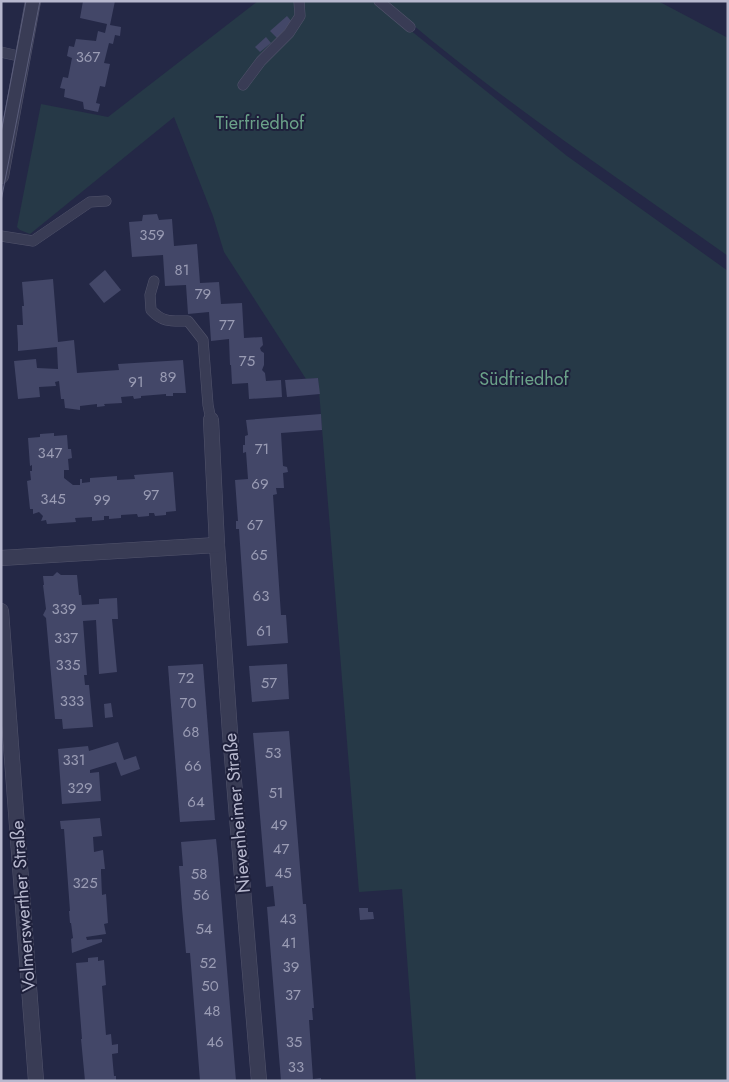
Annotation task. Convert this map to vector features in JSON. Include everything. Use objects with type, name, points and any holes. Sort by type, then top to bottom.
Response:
[{"type":"street","points":[[1,176],[7,114],[23,57],[33,1]]},
{"type":"street","name":"Nievenheimer Straße","points":[[211,420],[217,545],[231,743],[259,1081]]},
{"type":"street","points":[[1,558],[217,545]]},
{"type":"street","name":"Volmerswerther Straße","points":[[1,611],[36,1081]]},
{"type":"lane","points":[[243,85],[261,62],[289,33],[300,16],[299,1]]},
{"type":"lane","points":[[379,1],[410,27]]},
{"type":"lane","points":[[1,52],[23,57]]},
{"type":"lane","points":[[1,236],[33,241],[90,202],[106,201]]},
{"type":"lane","name":"Nievenheimer Straße","points":[[154,281],[150,295],[151,310],[158,318],[188,321],[203,340],[211,420]]},
{"type":"green space","name":"Südfriedhof","points":[[258,1],[374,1],[567,156],[728,271],[728,1081],[416,1081],[402,889],[359,892],[318,378],[306,379],[224,252],[213,216],[174,117],[30,234],[17,227],[41,104],[108,117]]},
{"type":"green space","points":[[385,1],[658,1],[728,38],[728,256],[510,101],[467,69]]},
{"type":"building","points":[[83,1],[115,1],[110,25],[121,27],[120,36],[115,35],[113,44],[109,43],[104,63],[110,64],[105,87],[100,86],[96,103],[100,104],[98,112],[84,109],[83,102],[64,97],[65,89],[60,88],[63,77],[68,78],[72,58],[67,56],[69,46],[74,47],[76,39],[96,41],[98,31],[105,33],[107,24],[80,18]]},
{"type":"building","points":[[287,16],[292,22],[277,38],[270,31]]},
{"type":"building","points":[[266,37],[271,43],[260,52],[255,47]]},
{"type":"building","points":[[157,214],[159,220],[172,219],[174,246],[197,244],[200,283],[219,282],[221,304],[242,303],[244,338],[262,337],[263,345],[260,348],[264,353],[264,365],[262,370],[265,373],[266,381],[281,380],[282,397],[249,399],[248,383],[232,384],[229,339],[211,341],[209,312],[188,314],[186,285],[165,286],[163,255],[132,257],[129,222],[142,221],[143,215]]},
{"type":"building","points":[[105,270],[121,290],[104,303],[89,284]]},
{"type":"building","points":[[53,279],[58,342],[74,340],[77,373],[119,370],[118,364],[183,360],[186,393],[173,393],[173,396],[166,396],[166,394],[141,396],[141,398],[134,399],[133,396],[121,397],[122,403],[104,404],[105,406],[97,407],[97,404],[80,406],[80,410],[65,408],[64,399],[61,399],[59,381],[55,382],[56,386],[39,387],[40,397],[18,399],[14,361],[36,359],[37,368],[58,369],[57,347],[18,351],[17,325],[23,325],[22,282]]},
{"type":"building","points":[[318,378],[320,394],[287,397],[285,380]]},
{"type":"building","points":[[321,414],[322,430],[281,433],[283,466],[287,467],[288,472],[283,473],[284,488],[276,488],[277,494],[273,495],[281,615],[286,615],[288,643],[247,646],[239,529],[236,529],[236,521],[238,521],[235,480],[248,479],[246,452],[243,453],[245,436],[248,435],[246,420]]},
{"type":"building","points":[[54,433],[54,436],[67,435],[68,449],[71,449],[72,458],[68,459],[69,470],[64,470],[64,478],[73,485],[80,485],[80,479],[82,479],[82,483],[90,482],[90,478],[117,476],[117,480],[135,479],[134,475],[173,472],[176,511],[166,512],[166,515],[155,516],[154,513],[149,513],[149,516],[138,517],[137,514],[121,515],[121,518],[109,519],[109,516],[104,516],[104,520],[92,521],[92,517],[75,518],[76,522],[47,524],[46,520],[41,521],[43,516],[39,512],[33,514],[33,509],[30,509],[27,481],[31,480],[30,471],[32,471],[32,465],[30,466],[28,438],[40,437],[40,434]]},
{"type":"building","points":[[57,572],[61,575],[77,575],[82,605],[99,604],[99,599],[117,598],[118,619],[112,619],[117,672],[99,674],[96,620],[83,621],[87,675],[84,675],[85,685],[89,685],[93,727],[63,729],[62,719],[55,719],[46,618],[43,615],[46,609],[43,576],[53,576]]},
{"type":"building","points":[[203,664],[215,820],[180,822],[168,666]]},
{"type":"building","points":[[287,664],[289,699],[252,702],[249,666]]},
{"type":"building","points":[[111,703],[113,717],[105,718],[104,704]]},
{"type":"building","points":[[289,731],[303,904],[306,904],[314,1008],[312,1008],[313,1020],[309,1020],[313,1079],[321,1078],[321,1081],[281,1081],[267,907],[275,906],[273,886],[266,887],[253,733]]},
{"type":"building","points":[[118,742],[124,760],[136,756],[140,769],[121,776],[116,762],[90,770],[90,773],[99,772],[101,801],[62,804],[58,749],[88,746],[89,751]]},
{"type":"building","points":[[100,818],[102,836],[93,837],[94,852],[103,850],[105,869],[101,869],[101,872],[102,895],[106,894],[108,923],[104,924],[106,934],[86,937],[87,940],[102,939],[102,942],[72,953],[71,939],[73,938],[69,911],[64,829],[61,829],[60,821]]},
{"type":"building","points":[[216,839],[236,1081],[200,1081],[190,953],[186,953],[182,908],[179,866],[183,866],[181,842]]},
{"type":"building","points":[[359,908],[368,908],[368,912],[373,912],[374,919],[360,920]]},
{"type":"building","points":[[98,957],[98,961],[104,960],[106,985],[102,986],[106,1035],[111,1034],[112,1045],[118,1044],[118,1053],[112,1054],[116,1081],[85,1081],[76,963],[88,962],[88,958]]},
{"type":"tram line","points":[[1,133],[26,1]]},
{"type":"tram line","points":[[1,201],[40,1]]},
{"type":"park label","name":"Tierfriedhof","points":[[260,123]]}]
